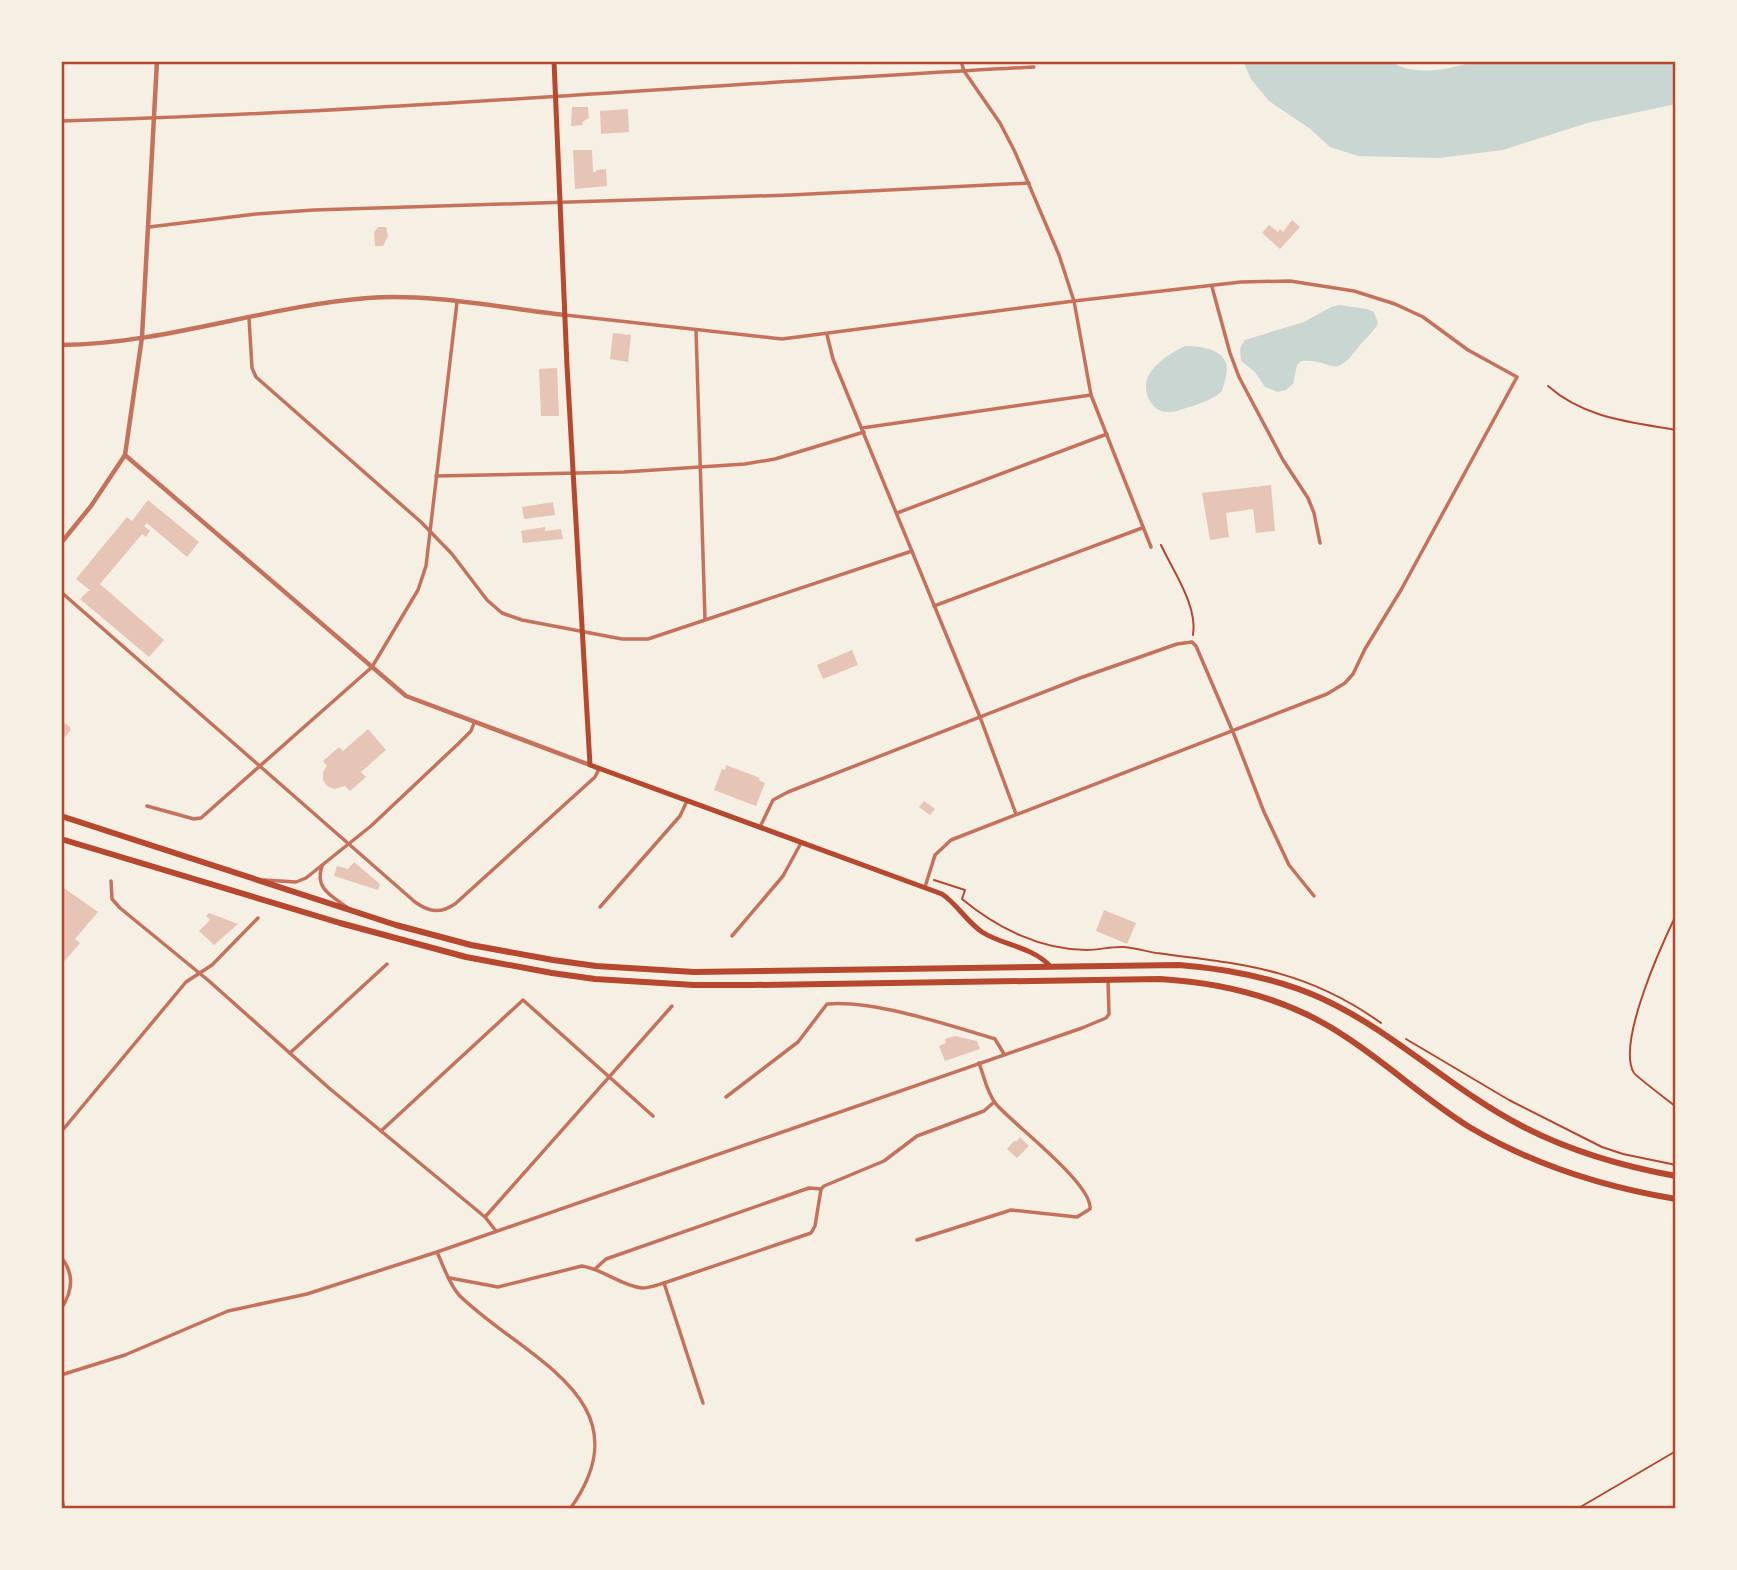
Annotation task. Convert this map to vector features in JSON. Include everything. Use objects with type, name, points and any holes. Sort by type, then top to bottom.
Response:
[{"type":"main road","points":[[554,61],[590,765],[925,887],[950,899],[981,931],[1040,957],[1063,979]]},
{"type":"main road","points":[[61,816],[356,913],[471,945],[596,966],[732,972],[1191,966],[1245,973],[1323,999],[1364,1021],[1484,1104],[1520,1125],[1600,1159],[1676,1176]]},
{"type":"main road","points":[[61,839],[420,945],[552,973],[594,979],[694,985],[1108,978],[1160,979],[1241,989],[1315,1018],[1346,1037],[1446,1111],[1506,1147],[1538,1162],[1603,1184],[1676,1199]]},
{"type":"street","points":[[61,543],[91,506],[125,455],[142,337],[157,61]]},
{"type":"street","points":[[961,61],[964,71],[1001,125],[1059,255],[1074,301],[1091,394],[1151,547]]},
{"type":"street","points":[[61,121],[556,97],[1034,67]]},
{"type":"street","points":[[149,227],[314,210],[790,195],[1029,183]]},
{"type":"street","points":[[61,345],[142,337],[331,302],[412,297],[782,339],[1074,301],[1259,281],[1290,281],[1335,286],[1381,298],[1423,317],[1486,361],[1517,377],[1401,590],[1345,684],[1327,694],[947,843],[935,855],[925,887]]},
{"type":"street","points":[[1212,286],[1226,342],[1239,377],[1283,460],[1308,498],[1320,544]]},
{"type":"street","points":[[147,806],[194,819],[201,818],[372,667],[422,580],[457,302]]},
{"type":"street","points":[[249,318],[252,368],[256,377],[430,532],[487,600],[502,612],[522,620],[622,639],[648,639],[912,551]]},
{"type":"street","points":[[696,330],[705,620]]},
{"type":"street","points":[[827,334],[833,359],[980,717],[1016,814]]},
{"type":"street","points":[[436,477],[699,468],[775,459],[863,430],[1091,394]]},
{"type":"street","points":[[897,513],[1107,435]]},
{"type":"street","points":[[125,455],[406,696],[590,765]]},
{"type":"street","points":[[934,606],[1143,528]]},
{"type":"street","points":[[61,592],[424,908],[446,910],[467,894],[595,777],[599,769]]},
{"type":"street","points":[[760,827],[777,797],[980,717],[1165,648],[1192,642],[1233,730],[1264,812],[1289,865],[1314,895]]},
{"type":"street","points":[[255,881],[296,882],[323,865],[459,743],[471,731],[474,723]]},
{"type":"street","points":[[600,907],[681,816],[687,801]]},
{"type":"street","points":[[732,936],[783,876],[802,842]]},
{"type":"street","points":[[323,865],[319,878],[322,887],[356,913]]},
{"type":"street","points":[[111,881],[112,900],[485,1217],[496,1231]]},
{"type":"street","points":[[61,1132],[186,982],[212,965],[258,918]]},
{"type":"street","points":[[290,1053],[387,964]]},
{"type":"street","points":[[61,1375],[125,1355],[228,1311],[307,1294],[437,1252],[1106,1018],[1109,1014],[1108,978]]},
{"type":"street","points":[[381,1131],[523,1000],[653,1116]]},
{"type":"street","points":[[726,1097],[798,1042],[827,1004],[854,1004],[947,1024],[995,1039],[1004,1054]]},
{"type":"street","points":[[485,1217],[672,1006]]},
{"type":"street","points":[[917,1240],[1011,1210],[1077,1217],[1090,1209],[1088,1198],[1060,1164],[994,1102],[978,1063]]},
{"type":"street","points":[[596,1269],[606,1259],[808,1188],[821,1189],[830,1182],[884,1161],[917,1136],[984,1111],[994,1102]]},
{"type":"street","points":[[450,1278],[498,1287],[575,1266],[596,1269],[638,1287],[664,1283],[811,1233],[815,1226],[821,1189]]},
{"type":"street","points":[[437,1252],[457,1292],[551,1367],[572,1387],[583,1403],[593,1426],[593,1460],[585,1484],[570,1509]]},
{"type":"street","points":[[61,1257],[68,1267],[71,1281],[70,1293],[61,1309]]},
{"type":"street","points":[[664,1283],[703,1403]]},
{"type":"street","points":[[61,1494],[64,1509]]},
{"type":"path","points":[[1548,386],[1558,395],[1602,417],[1676,430]]},
{"type":"path","points":[[1161,545],[1186,598],[1194,622],[1192,642]]},
{"type":"path","points":[[927,878],[965,890],[962,899],[983,916],[1036,942]]},
{"type":"path","points":[[1676,915],[1638,1008],[1630,1055],[1634,1073],[1676,1107]]},
{"type":"path","points":[[1380,1022],[1385,1026]]},
{"type":"path","points":[[1402,1037],[1508,1100],[1592,1142],[1623,1154],[1676,1165]]},
{"type":"path","points":[[1577,1509],[1676,1451]]},
{"type":"shaded area","points":[[1243,61],[1389,61],[1410,69],[1432,70],[1475,61],[1676,61],[1676,104],[1587,123],[1503,150],[1438,158],[1358,156],[1330,147],[1309,128],[1269,101],[1251,79]]},
{"type":"shaded area","points":[[1339,305],[1374,312],[1378,323],[1344,363],[1332,366],[1301,361],[1297,365],[1293,384],[1278,392],[1265,387],[1255,372],[1241,361],[1240,348],[1245,340],[1304,322]]},
{"type":"shaded area","points":[[1185,346],[1205,348],[1222,357],[1227,368],[1222,391],[1193,406],[1173,412],[1160,410],[1148,397],[1147,378],[1161,361]]},
{"type":"building","points":[[572,107],[588,107],[589,118],[582,122],[583,125],[571,126]]},
{"type":"building","points":[[628,109],[629,132],[601,134],[600,111]]},
{"type":"building","points":[[573,150],[592,150],[593,172],[606,169],[607,186],[575,189]]},
{"type":"building","points":[[1292,220],[1300,227],[1280,249],[1262,233],[1269,225],[1278,232],[1280,229],[1283,232]]},
{"type":"building","points":[[378,227],[386,227],[388,236],[383,246],[375,246],[374,232]]},
{"type":"building","points":[[613,333],[631,335],[628,362],[610,359]]},
{"type":"building","points":[[557,368],[559,416],[541,416],[539,369]]},
{"type":"building","points":[[1271,485],[1275,531],[1256,533],[1253,509],[1226,513],[1229,537],[1210,540],[1202,493]]},
{"type":"building","points":[[148,500],[199,542],[187,557],[147,523],[144,526],[150,531],[146,537],[142,534],[100,584],[164,640],[149,657],[80,599],[91,591],[76,579],[127,517],[132,521]]},
{"type":"building","points":[[553,502],[555,515],[524,519],[522,507]]},
{"type":"building","points":[[545,527],[545,531],[561,529],[563,539],[523,543],[521,531]]},
{"type":"building","points":[[852,650],[858,665],[823,679],[817,665]]},
{"type":"building","points":[[65,723],[71,728],[61,741],[61,727]]},
{"type":"building","points":[[368,729],[386,750],[361,772],[366,777],[350,791],[345,786],[334,789],[327,786],[323,780],[323,772],[327,766],[323,761],[339,747],[343,751]]},
{"type":"building","points":[[726,765],[760,778],[759,780],[765,783],[756,806],[714,790]]},
{"type":"building","points":[[924,801],[935,809],[930,815],[919,807]]},
{"type":"building","points":[[354,862],[380,884],[378,890],[334,876],[337,866],[348,869]]},
{"type":"building","points":[[61,886],[98,912],[75,939],[80,943],[61,965]]},
{"type":"building","points":[[1104,910],[1136,923],[1127,944],[1096,931]]},
{"type":"building","points":[[209,913],[238,924],[214,945],[199,931],[210,920],[206,916]]},
{"type":"building","points":[[955,1036],[977,1041],[980,1049],[945,1061],[939,1046],[946,1043],[945,1039]]},
{"type":"building","points":[[1020,1137],[1029,1146],[1017,1158],[1007,1149]]}]
